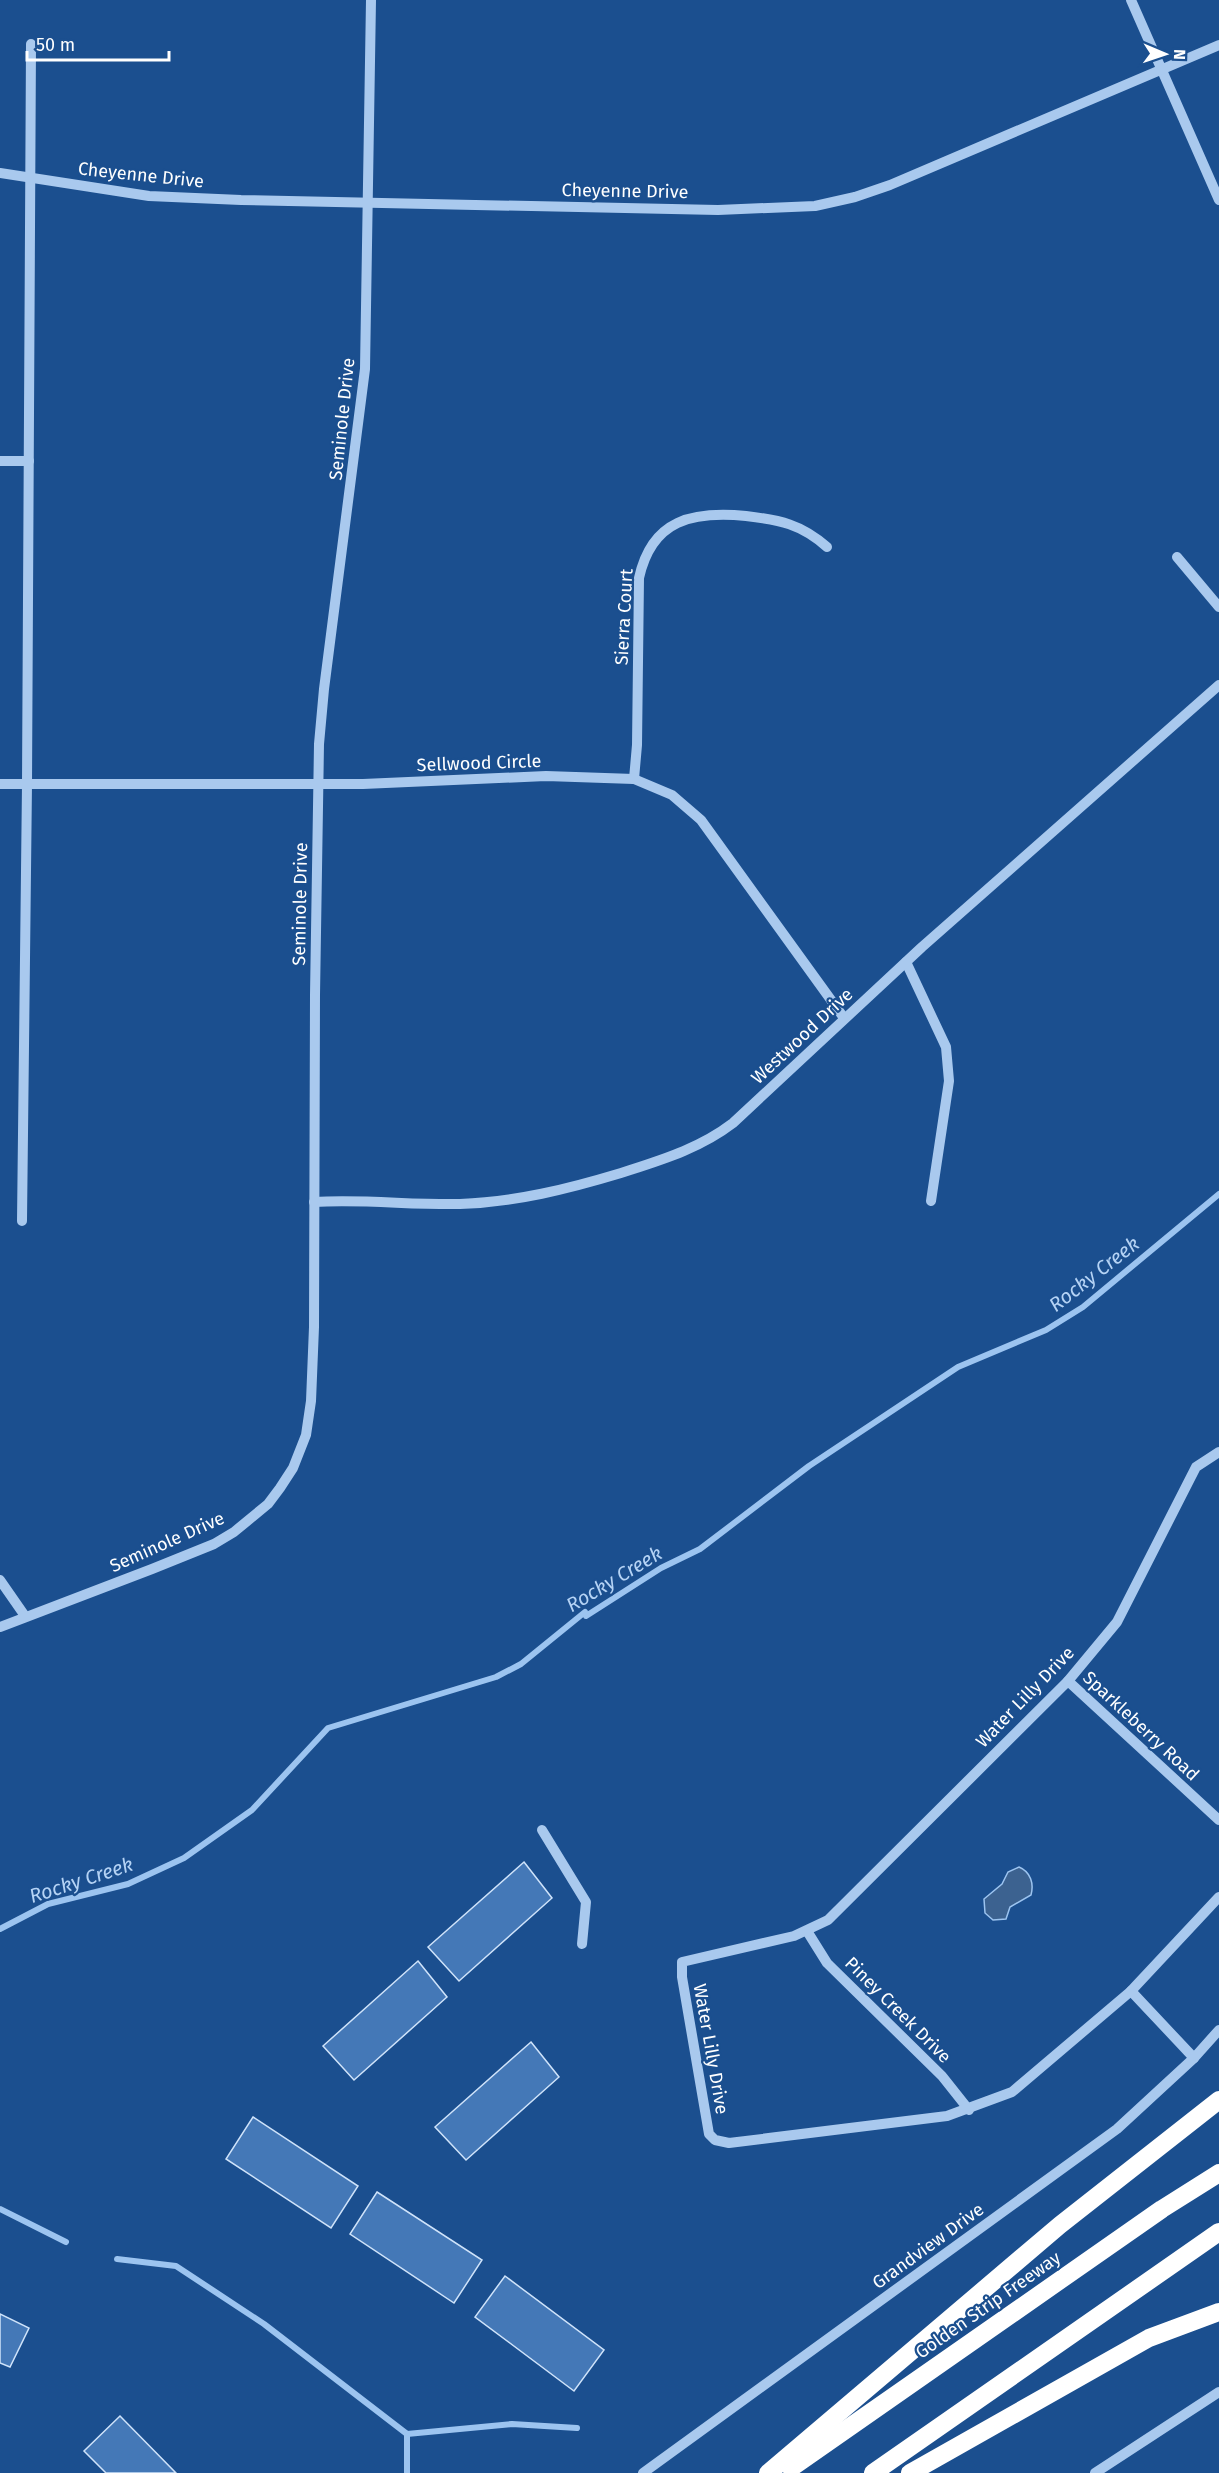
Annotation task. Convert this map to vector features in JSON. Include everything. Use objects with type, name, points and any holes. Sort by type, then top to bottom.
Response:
[{"type":"highway","points":[[768,2473],[1060,2225],[1219,2100]]},
{"type":"highway","name":"Golden Strip Freeway","points":[[783,2473],[1162,2209],[1219,2173]]},
{"type":"highway","points":[[873,2473],[1219,2232]]},
{"type":"highway","points":[[910,2473],[1149,2338],[1219,2312]]},
{"type":"street","name":"Seminole Drive","points":[[0,1627],[214,1544],[250,1520],[280,1488],[303,1446],[312,1401],[318,784],[324,689],[365,369],[371,0]]},
{"type":"street","points":[[1131,0],[1219,200]]},
{"type":"street","points":[[22,1221],[31,44]]},
{"type":"street","name":"Cheyenne Drive","points":[[0,173],[149,196],[718,210],[815,206],[890,186],[1219,45]]},
{"type":"street","points":[[0,461],[29,461]]},
{"type":"street","name":"Sierra Court","points":[[634,779],[637,745],[639,578],[645,556],[656,540],[674,524],[689,517],[698,514],[729,514],[790,524],[808,531],[827,547]]},
{"type":"street","points":[[1177,556],[1219,607]]},
{"type":"street","name":"Westwood Drive","points":[[314,1202],[459,1204],[509,1201],[566,1190],[670,1158],[703,1143],[733,1124],[844,1018],[1219,684]]},
{"type":"street","name":"Sellwood Circle","points":[[0,784],[318,784],[546,777],[634,779],[672,795],[701,820],[844,1018]]},
{"type":"street","points":[[906,962],[946,1047],[949,1082],[931,1201]]},
{"type":"street","name":"Water Lilly Drive","points":[[1219,1452],[1196,1467],[1117,1622],[1068,1681],[828,1920],[807,1931],[682,1962],[682,1977],[709,2134],[715,2140],[729,2142],[947,2116],[1012,2092],[1131,1991],[1219,1897]]},
{"type":"street","points":[[0,1580],[25,1616]]},
{"type":"street","name":"Sparkleberry Road","points":[[1068,1681],[1219,1820]]},
{"type":"street","points":[[542,1830],[586,1902],[582,1944]]},
{"type":"street","name":"Piney Creek Drive","points":[[807,1931],[827,1963],[942,2076],[969,2109]]},
{"type":"street","points":[[1131,1991],[1194,2058]]},
{"type":"street","name":"Grandview Drive","points":[[643,2473],[1117,2129],[1194,2058],[1219,2030]]},
{"type":"street","points":[[1095,2473],[1219,2392]]},
{"type":"water","points":[[1019,1867],[1031,1879],[1031,1895],[1010,1907],[1006,1919],[993,1920],[985,1913],[984,1899],[1002,1884],[1008,1872]]},
{"type":"building","points":[[524,1862],[552,1898],[459,1981],[428,1947]]},
{"type":"building","points":[[418,1961],[447,1997],[354,2080],[323,2046]]},
{"type":"building","points":[[531,2042],[559,2077],[466,2160],[435,2127]]},
{"type":"building","points":[[253,2117],[358,2186],[331,2228],[226,2159]]},
{"type":"building","points":[[377,2192],[482,2260],[454,2303],[350,2234]]},
{"type":"building","points":[[505,2276],[604,2350],[574,2391],[475,2317]]},
{"type":"building","points":[[0,2314],[29,2328],[10,2367],[0,2363]]},
{"type":"building","points":[[120,2416],[176,2473],[106,2473],[84,2451]]},
{"type":"waterway","name":"Rocky Creek","points":[[0,1929],[48,1904],[128,1884],[184,1858],[252,1810],[328,1728],[496,1677],[521,1664],[585,1612],[586,1616],[661,1568],[700,1549],[809,1466],[958,1367],[1046,1330],[1083,1307],[1219,1194]]},
{"type":"waterway","points":[[0,2209],[66,2242]]},
{"type":"waterway","points":[[117,2259],[176,2266],[264,2324],[407,2434],[512,2424],[577,2428]]},
{"type":"waterway","points":[[407,2434],[407,2473]]}]
